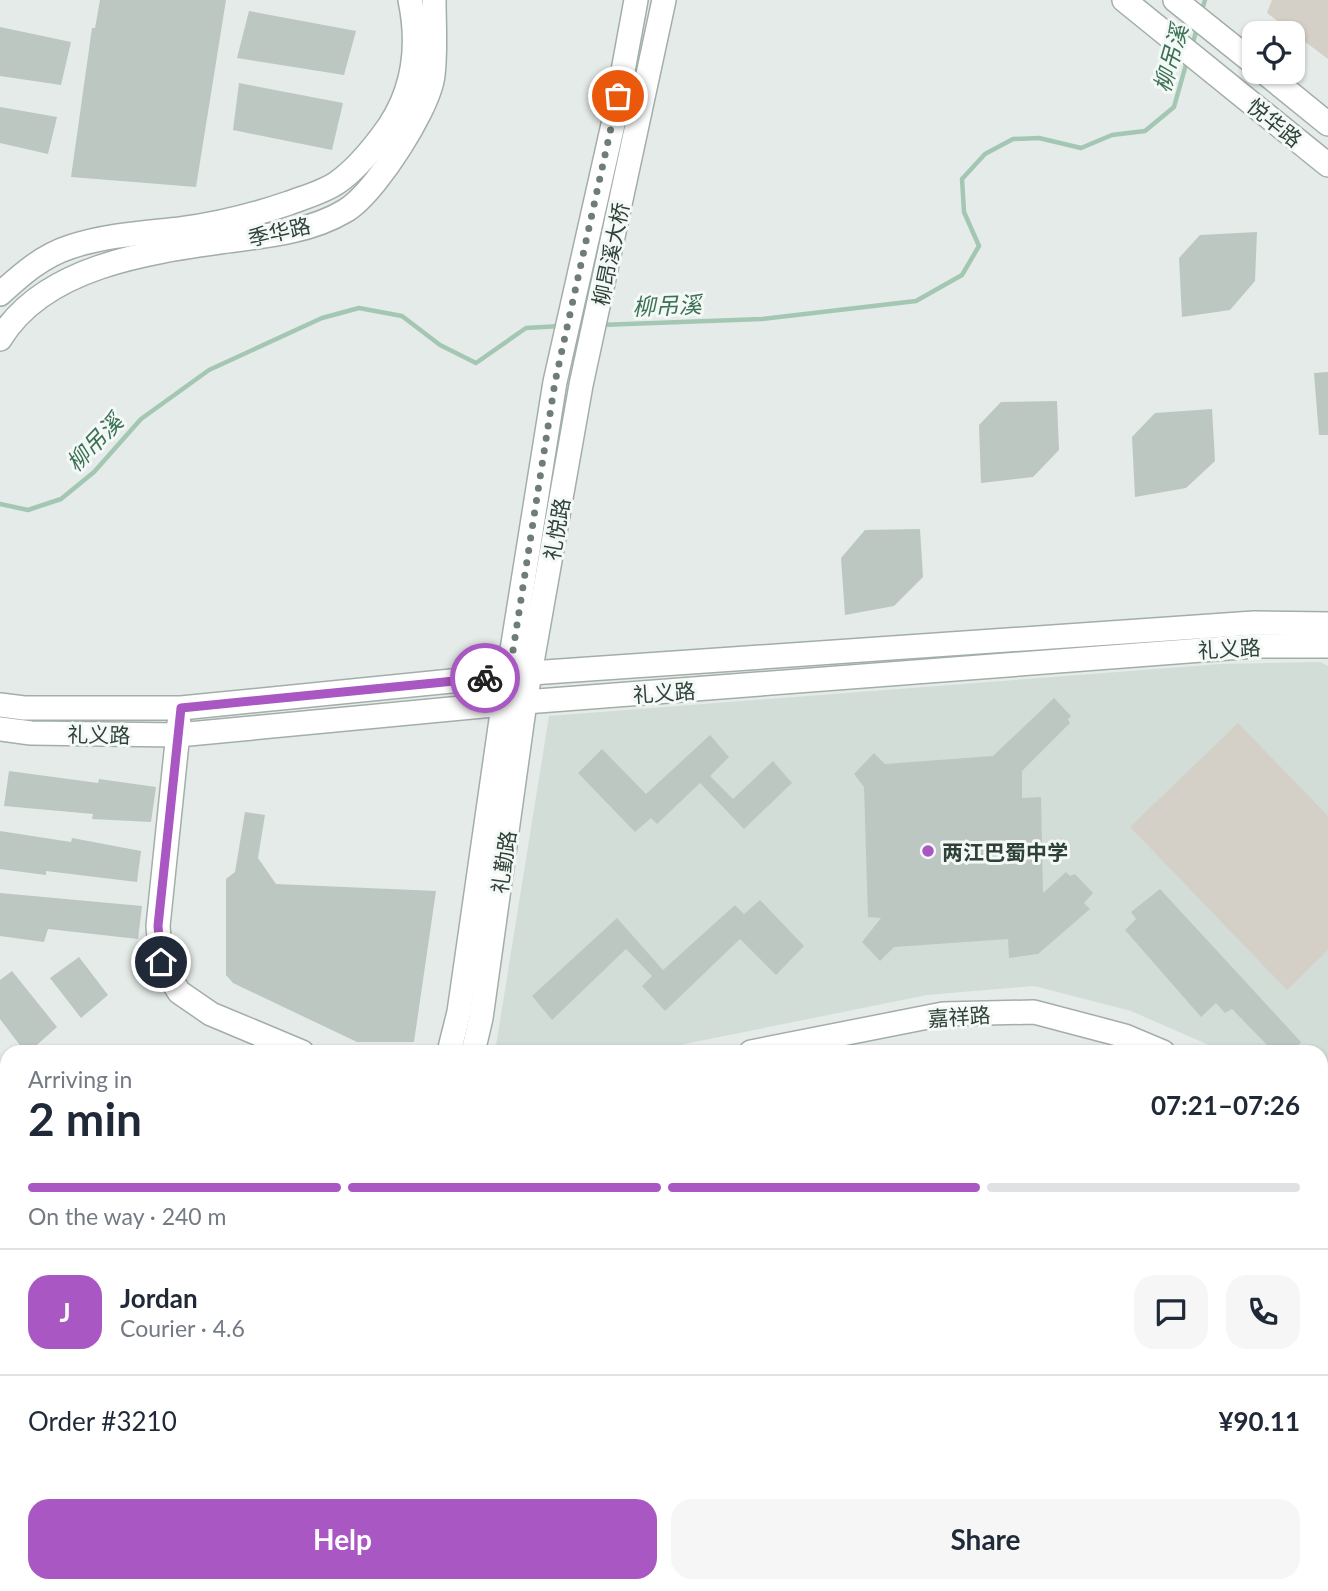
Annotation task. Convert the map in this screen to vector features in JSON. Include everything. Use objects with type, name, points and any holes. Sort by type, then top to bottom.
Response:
[{"type":"main road","name":"季华路","points":[[0,294],[30,267],[69,247],[127,234],[183,228],[250,216],[308,196],[338,182],[370,151],[397,117],[414,63],[415,22],[410,0]]},
{"type":"main road","name":"季华路","points":[[0,340],[8,327],[48,290],[85,272],[180,248],[299,230],[346,211],[385,171],[412,128],[433,77],[435,0]]},
{"type":"main road","name":"柳昂溪大桥","points":[[555,382],[614,120],[636,0]]},
{"type":"main road","name":"柳昂溪大桥","points":[[581,385],[664,0]]},
{"type":"main road","name":"悦华路","points":[[1124,0],[1328,165]]},
{"type":"main road","name":"悦华路","points":[[1175,0],[1242,54]]},
{"type":"main road","name":"悦华路","points":[[1279,84],[1328,124]]},
{"type":"main road","name":"礼悦路","points":[[509,676],[555,382]]},
{"type":"main road","name":"礼悦路","points":[[531,673],[581,385]]},
{"type":"main road","name":"礼义路","points":[[0,705],[24,708],[181,708],[531,673],[1254,623],[1328,624]]},
{"type":"main road","name":"礼义路","points":[[0,729],[30,733],[178,735],[514,704],[1254,646],[1328,646]]},
{"type":"main road","name":"礼勤路","points":[[451,1045],[514,704],[531,673]]},
{"type":"main road","name":"礼勤路","points":[[475,1045],[481,1018],[514,704],[509,676]]},
{"type":"main road","points":[[181,708],[158,926],[161,962],[179,992],[211,1014],[285,1045]]},
{"type":"main road","name":"嘉祥路","points":[[786,1045],[943,1014],[1034,1012],[1125,1036],[1146,1045]]},
{"type":"shaded area","points":[[1272,0],[1328,0],[1328,59],[1305,42],[1305,21],[1278,21],[1267,13]]},
{"type":"shaded area","name":"两江巴蜀中学","points":[[1320,662],[1328,666],[1328,1045],[1209,1045],[1131,1011],[1034,986],[927,995],[680,1045],[496,1045],[549,716],[1221,664]]},
{"type":"shaded area","points":[[1238,723],[1328,816],[1328,950],[1287,990],[1130,827]]},
{"type":"building","points":[[100,0],[226,0],[196,187],[71,177],[92,28],[95,28]]},
{"type":"building","points":[[249,11],[356,31],[344,75],[237,58]]},
{"type":"building","points":[[0,27],[71,42],[61,85],[0,76]]},
{"type":"building","points":[[239,83],[343,103],[332,150],[233,130]]},
{"type":"building","points":[[0,107],[57,117],[48,154],[0,143]]},
{"type":"building","points":[[1257,232],[1255,281],[1230,310],[1182,317],[1179,258],[1200,235]]},
{"type":"building","points":[[1328,372],[1328,435],[1319,435],[1314,373]]},
{"type":"building","points":[[1057,401],[1059,450],[1033,477],[981,483],[979,425],[1001,402]]},
{"type":"building","points":[[1212,409],[1215,461],[1186,488],[1135,497],[1132,437],[1155,413]]},
{"type":"building","points":[[920,529],[923,577],[894,606],[845,615],[841,558],[865,530]]},
{"type":"building","points":[[1054,698],[1071,716],[1068,719],[1070,723],[1022,771],[1022,798],[1041,797],[1043,893],[1066,872],[1070,876],[1075,874],[1093,893],[1084,903],[1090,909],[1038,954],[1009,958],[1008,939],[894,947],[880,961],[862,942],[881,918],[868,917],[864,787],[854,774],[874,753],[885,764],[993,756]]},
{"type":"building","points":[[710,735],[729,757],[710,776],[733,799],[773,761],[792,783],[744,829],[700,783],[657,824],[651,818],[635,832],[578,773],[602,749],[646,794]]},
{"type":"building","points":[[9,771],[98,783],[99,779],[156,787],[151,822],[92,819],[93,814],[4,806]]},
{"type":"building","points":[[245,812],[265,815],[258,858],[276,884],[436,891],[414,1042],[357,1042],[233,983],[226,975],[226,879],[235,872]]},
{"type":"building","points":[[0,831],[71,842],[72,838],[141,851],[137,882],[46,871],[46,875],[0,869]]},
{"type":"building","points":[[1160,889],[1301,1042],[1299,1045],[1267,1045],[1232,1009],[1225,1013],[1216,1003],[1201,1017],[1125,930],[1136,919],[1131,912]]},
{"type":"building","points":[[0,893],[142,906],[138,939],[48,929],[44,942],[0,936]]},
{"type":"building","points":[[760,900],[804,946],[776,975],[740,939],[665,1011],[642,986],[652,976],[626,949],[552,1020],[532,996],[617,918],[663,970],[735,905],[744,914]]},
{"type":"building","points":[[79,957],[108,995],[81,1018],[50,978]]},
{"type":"building","points":[[12,971],[57,1027],[37,1045],[20,1045],[0,1019],[0,980]]},
{"type":"waterway","name":"柳吊溪","points":[[1201,13],[1205,0]]},
{"type":"waterway","name":"柳吊溪","points":[[1192,46],[1197,28]]},
{"type":"waterway","name":"柳吊溪","points":[[600,325],[762,319],[916,301],[962,275],[979,246],[964,212],[962,179],[985,154],[1013,139],[1039,138],[1081,148],[1112,135],[1145,131],[1174,107],[1187,61]]},
{"type":"waterway","name":"柳吊溪","points":[[0,504],[28,510],[61,499],[94,472],[141,419],[209,370],[322,318],[359,308],[402,316],[440,345],[476,363],[526,328],[560,326]]},
{"type":"way so far","points":[[485,678],[509,676],[555,382],[618,96]]},
{"type":"place","name":"两江巴蜀中学","points":[[928,851]]},
{"type":"route","points":[[161,962],[158,926],[181,708],[485,678]]}]
